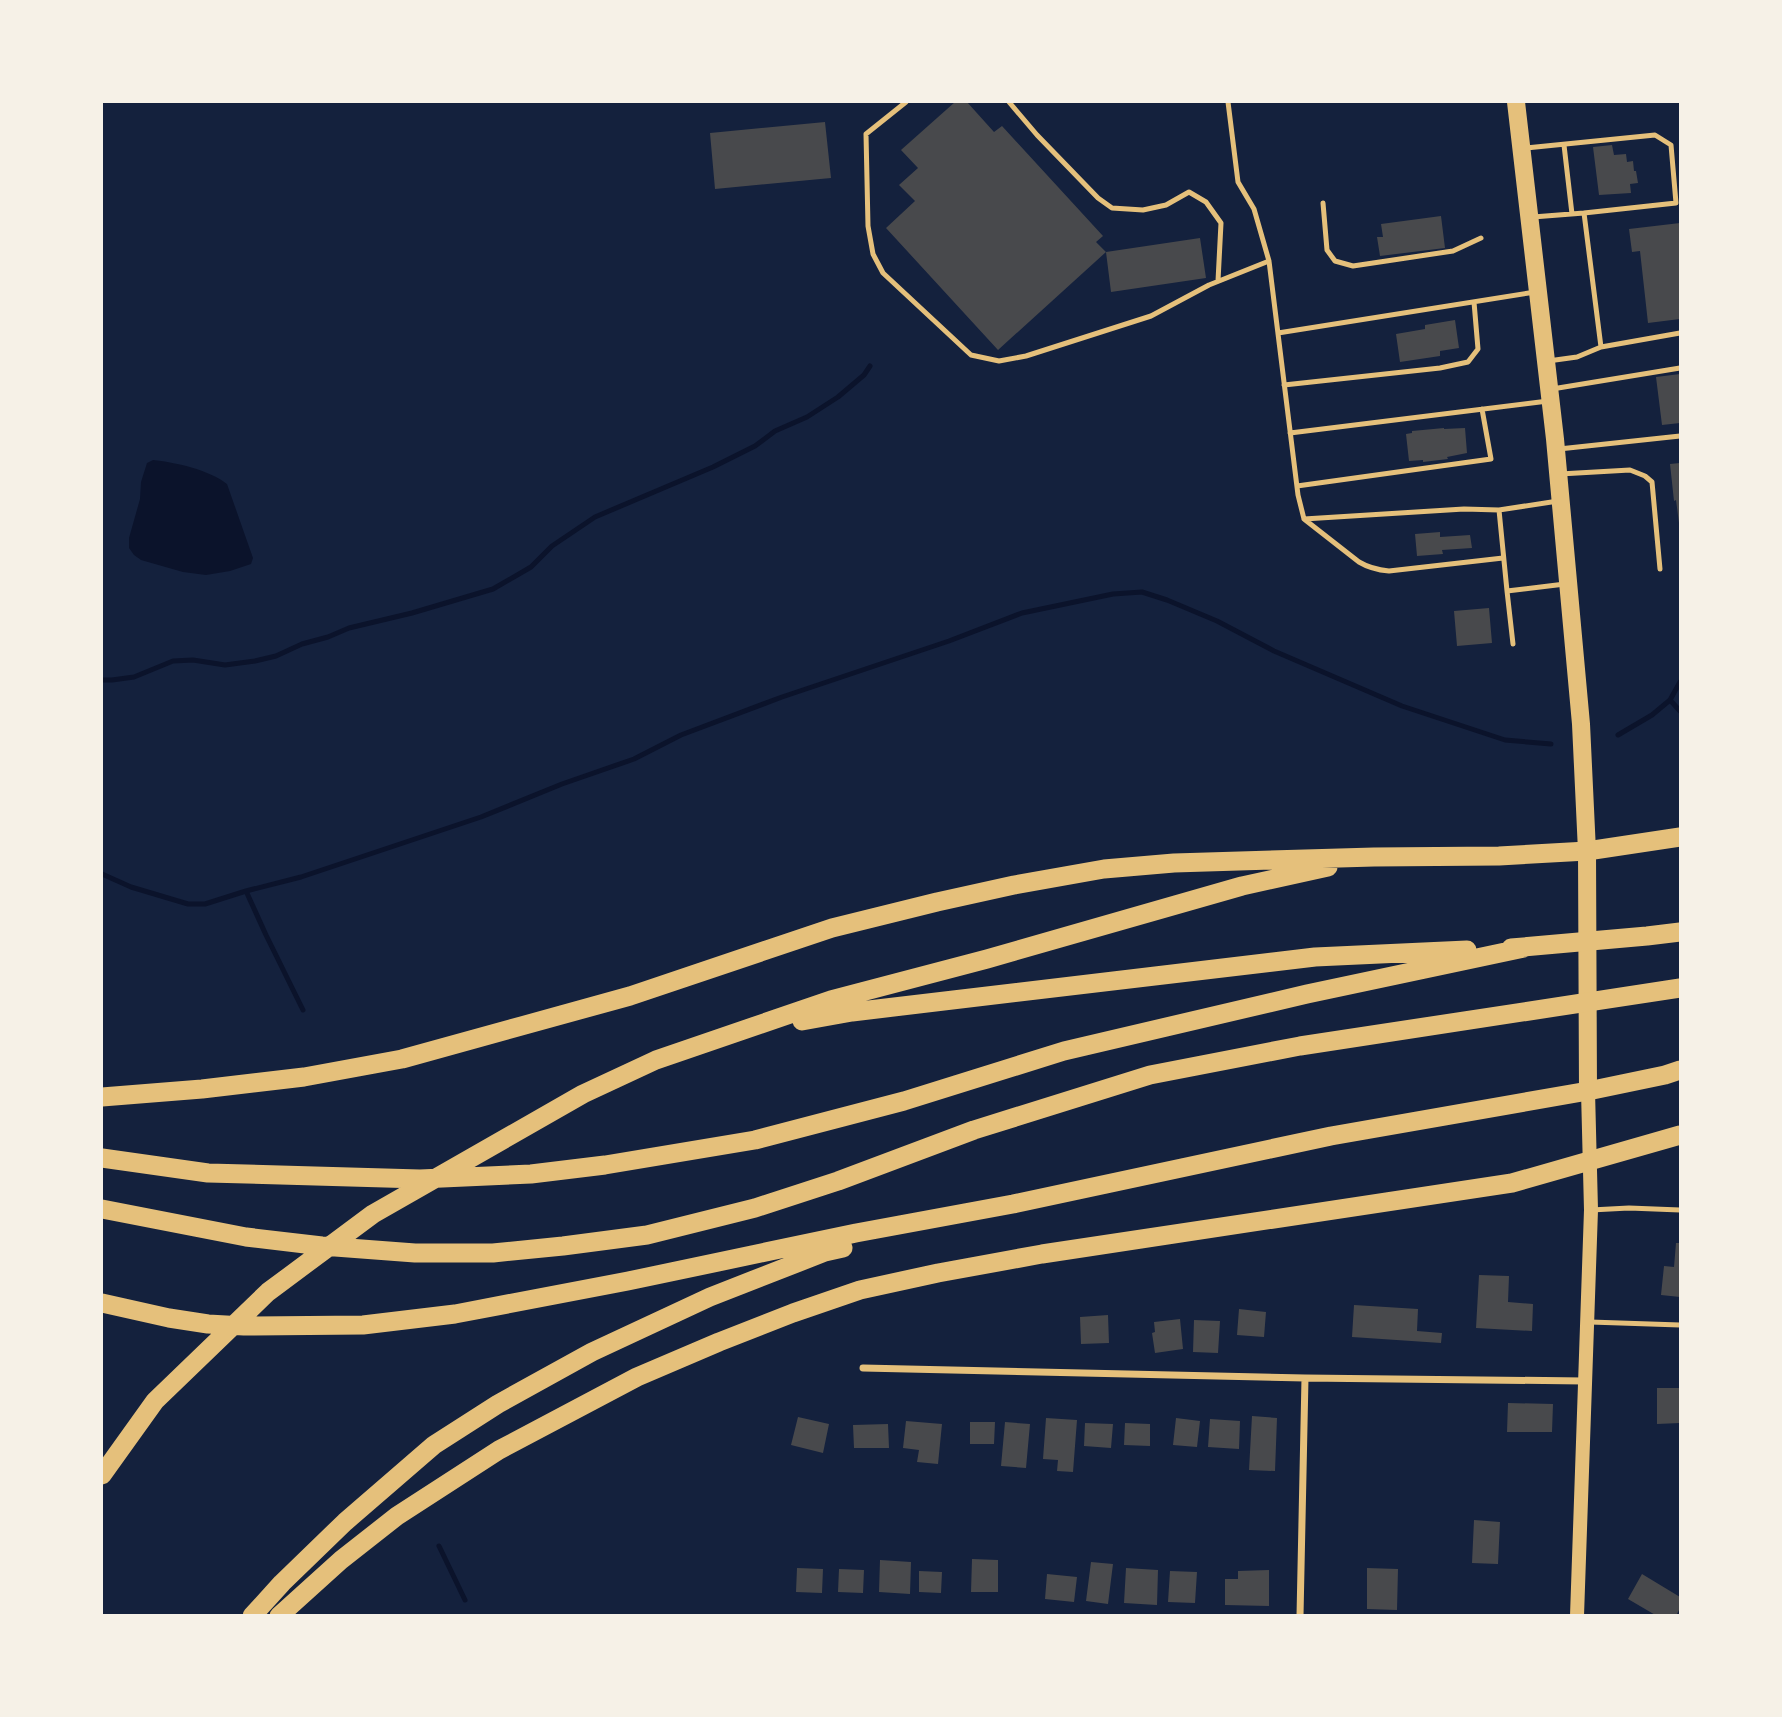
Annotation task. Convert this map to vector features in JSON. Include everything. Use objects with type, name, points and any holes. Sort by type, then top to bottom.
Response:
[{"type":"highway","points":[[1516,102],[1556,449],[1581,724],[1587,851],[1588,1091]]},
{"type":"highway","points":[[102,1097],[304,1077],[402,1059],[630,996],[832,928],[1014,885],[1104,869],[1149,865],[1374,857],[1499,856],[1587,851],[1681,836]]},
{"type":"highway","points":[[102,1475],[155,1401],[268,1292],[373,1213],[583,1094],[656,1060],[831,1000],[987,959],[1228,890],[1374,857]]},
{"type":"highway","points":[[742,1031],[852,1012],[1315,957],[1524,948],[1681,932]]},
{"type":"highway","points":[[102,1158],[208,1173],[420,1179],[531,1174],[605,1165],[755,1140],[904,1101],[1065,1051],[1307,994],[1524,948]]},
{"type":"highway","points":[[102,1209],[246,1237],[403,1252],[493,1253],[647,1235],[755,1208],[838,1181],[974,1130],[1150,1075],[1300,1046],[1681,988]]},
{"type":"highway","points":[[102,1303],[169,1318],[244,1326],[363,1325],[455,1314],[1013,1204],[1331,1136],[1588,1091],[1681,1070]]},
{"type":"highway","points":[[279,1615],[341,1560],[397,1516],[499,1450],[637,1377],[793,1313],[860,1290],[1042,1254],[1512,1182],[1681,1135]]},
{"type":"highway","points":[[252,1615],[345,1522],[434,1446],[498,1404],[592,1352],[710,1297],[825,1252],[1013,1204]]},
{"type":"main road","points":[[1577,1615],[1591,1210],[1588,1091]]},
{"type":"street","points":[[863,1368],[1584,1381]]},
{"type":"street","points":[[1300,1615],[1305,1378]]},
{"type":"lane","points":[[906,102],[866,134],[868,226],[873,254],[883,273],[971,355],[999,361],[1026,356],[1152,316],[1218,281],[1269,261]]},
{"type":"lane","points":[[1009,102],[1098,198],[1112,208],[1154,208],[1166,205],[1189,192],[1206,201],[1221,223],[1218,281]]},
{"type":"lane","points":[[1228,102],[1238,182],[1254,209],[1269,261],[1297,486],[1304,519],[1359,562],[1378,570],[1503,558]]},
{"type":"lane","points":[[1522,148],[1655,135],[1671,145],[1678,202],[1530,217]]},
{"type":"lane","points":[[1564,145],[1572,214]]},
{"type":"lane","points":[[1323,203],[1327,250],[1335,261],[1353,266],[1453,251],[1480,238]]},
{"type":"lane","points":[[1584,213],[1601,347]]},
{"type":"lane","points":[[1278,333],[1538,292]]},
{"type":"lane","points":[[1284,385],[1440,368],[1468,362],[1478,349],[1474,302]]},
{"type":"lane","points":[[1546,361],[1577,357],[1601,347],[1681,334]]},
{"type":"lane","points":[[1290,433],[1482,410],[1681,368]]},
{"type":"lane","points":[[1297,486],[1491,459],[1482,410]]},
{"type":"lane","points":[[1556,449],[1681,436]]},
{"type":"lane","points":[[1558,474],[1630,470],[1652,482],[1660,569]]},
{"type":"lane","points":[[1304,519],[1464,509],[1499,510],[1561,501]]},
{"type":"lane","points":[[1499,510],[1513,644]]},
{"type":"lane","points":[[1507,591],[1568,584]]},
{"type":"lane","points":[[1591,1210],[1681,1210]]},
{"type":"lane","points":[[1587,1322],[1681,1325]]},
{"type":"water","points":[[153,460],[202,471],[227,484],[253,558],[251,564],[206,575],[183,572],[141,560],[134,555],[129,548],[129,538],[140,499],[141,482],[147,463]]},
{"type":"building","points":[[955,102],[967,102],[994,132],[1002,126],[1103,236],[1096,242],[1106,252],[998,350],[886,228],[915,201],[899,185],[918,168],[901,150]]},
{"type":"building","points":[[825,122],[831,178],[715,189],[710,133]]},
{"type":"building","points":[[1612,145],[1614,155],[1626,154],[1627,162],[1633,161],[1638,183],[1630,184],[1631,193],[1599,195],[1593,147]]},
{"type":"building","points":[[1441,216],[1445,248],[1380,256],[1377,237],[1383,237],[1381,224]]},
{"type":"building","points":[[1680,223],[1680,319],[1648,323],[1640,251],[1632,252],[1629,229]]},
{"type":"building","points":[[1200,238],[1206,278],[1111,292],[1106,252]]},
{"type":"building","points":[[1455,320],[1459,348],[1440,351],[1440,356],[1400,362],[1396,334]]},
{"type":"building","points":[[1680,374],[1680,423],[1662,425],[1656,377]]},
{"type":"building","points":[[1444,428],[1465,428],[1467,453],[1447,457],[1448,459],[1409,461],[1406,434]]},
{"type":"building","points":[[1680,463],[1680,523],[1679,523],[1670,464]]},
{"type":"building","points":[[1440,532],[1440,537],[1470,535],[1472,548],[1442,550],[1443,554],[1417,556],[1415,534]]},
{"type":"building","points":[[1489,608],[1492,643],[1457,646],[1454,611]]},
{"type":"building","points":[[1676,1243],[1680,1243],[1680,1297],[1661,1295],[1664,1266],[1674,1267]]},
{"type":"building","points":[[1479,1275],[1509,1276],[1508,1302],[1533,1304],[1532,1331],[1476,1328]]},
{"type":"building","points":[[1354,1305],[1418,1309],[1417,1331],[1442,1333],[1441,1343],[1352,1337]]},
{"type":"building","points":[[1239,1309],[1266,1312],[1264,1337],[1237,1335]]},
{"type":"building","points":[[1108,1315],[1109,1343],[1081,1344],[1080,1317]]},
{"type":"building","points":[[1180,1319],[1183,1349],[1155,1353],[1152,1333],[1155,1332],[1154,1322]]},
{"type":"building","points":[[1194,1320],[1220,1321],[1218,1353],[1193,1352]]},
{"type":"building","points":[[1657,1388],[1680,1388],[1680,1423],[1657,1424]]},
{"type":"building","points":[[1508,1403],[1553,1404],[1552,1432],[1507,1432]]},
{"type":"building","points":[[1252,1416],[1277,1418],[1275,1471],[1249,1470]]},
{"type":"building","points":[[798,1417],[829,1424],[823,1453],[791,1445]]},
{"type":"building","points":[[1046,1418],[1077,1420],[1073,1472],[1057,1471],[1058,1460],[1043,1459]]},
{"type":"building","points":[[1176,1418],[1200,1421],[1197,1447],[1173,1445]]},
{"type":"building","points":[[1210,1419],[1240,1421],[1239,1449],[1208,1447]]},
{"type":"building","points":[[906,1421],[942,1424],[938,1464],[917,1462],[919,1450],[903,1448]]},
{"type":"building","points":[[970,1422],[995,1422],[994,1444],[970,1444]]},
{"type":"building","points":[[1005,1422],[1030,1424],[1026,1468],[1001,1466]]},
{"type":"building","points":[[1085,1423],[1113,1424],[1111,1448],[1084,1446]]},
{"type":"building","points":[[1125,1423],[1150,1424],[1150,1446],[1124,1445]]},
{"type":"building","points":[[888,1424],[889,1448],[854,1448],[853,1425]]},
{"type":"building","points":[[1474,1520],[1500,1522],[1498,1564],[1472,1563]]},
{"type":"building","points":[[972,1559],[998,1560],[998,1592],[971,1592]]},
{"type":"building","points":[[880,1560],[911,1562],[910,1594],[879,1592]]},
{"type":"building","points":[[1091,1562],[1113,1564],[1108,1604],[1086,1601]]},
{"type":"building","points":[[797,1568],[823,1569],[822,1593],[796,1592]]},
{"type":"building","points":[[1126,1568],[1158,1570],[1157,1605],[1124,1603]]},
{"type":"building","points":[[1367,1568],[1398,1569],[1397,1610],[1367,1609]]},
{"type":"building","points":[[839,1569],[864,1570],[863,1593],[838,1592]]},
{"type":"building","points":[[1269,1570],[1269,1606],[1225,1605],[1225,1579],[1238,1579],[1238,1571]]},
{"type":"building","points":[[919,1571],[942,1572],[941,1593],[919,1592]]},
{"type":"building","points":[[1170,1571],[1197,1572],[1195,1603],[1168,1602]]},
{"type":"building","points":[[1047,1574],[1077,1577],[1074,1602],[1045,1599]]},
{"type":"building","points":[[1642,1574],[1680,1597],[1680,1608],[1676,1616],[1657,1616],[1628,1599]]},
{"type":"waterway","points":[[102,680],[134,677],[173,661],[193,660],[225,665],[255,661],[276,656],[349,628],[493,589],[531,567],[552,546],[595,517],[713,467],[755,446],[775,431],[807,417],[838,397],[864,375],[870,366]]},
{"type":"waterway","points":[[102,874],[131,887],[188,904],[205,904],[301,877],[481,817],[562,784],[634,759],[681,735],[1022,613],[1113,594],[1142,592],[1167,600],[1217,621],[1274,651],[1402,706],[1505,740],[1551,744]]},
{"type":"waterway","points":[[1618,735],[1652,715],[1670,700],[1680,682]]},
{"type":"waterway","points":[[1670,700],[1680,711]]},
{"type":"waterway","points":[[246,891],[303,1010]]},
{"type":"waterway","points":[[439,1546],[465,1600]]}]
